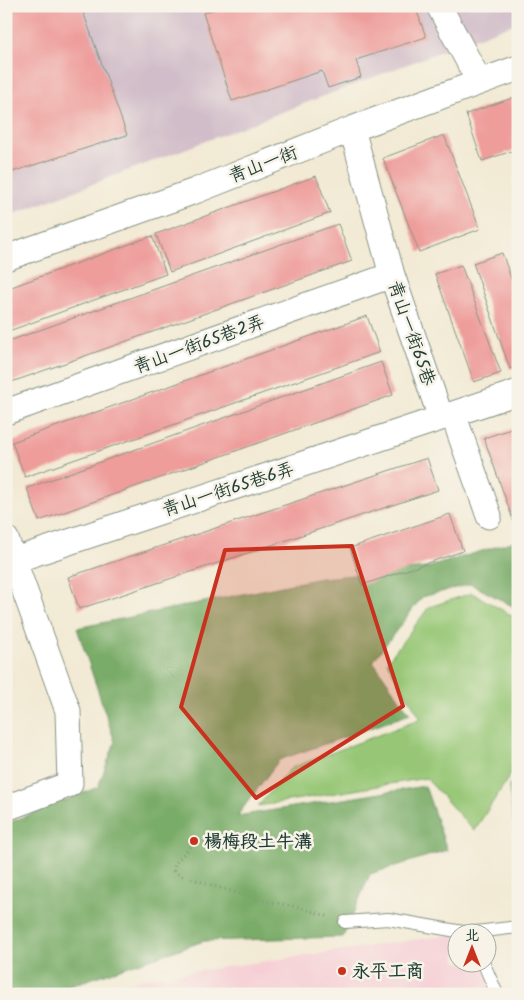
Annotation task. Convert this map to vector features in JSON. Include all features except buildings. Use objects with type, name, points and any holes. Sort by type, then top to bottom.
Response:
[{"type":"street","points":[[439,6],[480,81]]},
{"type":"street","name":"青山一街","points":[[6,258],[195,191],[352,129],[518,68]]},
{"type":"street","name":"青山一街65巷","points":[[352,129],[392,275],[447,416],[489,516]]},
{"type":"street","name":"青山一街65巷2弄","points":[[6,412],[392,275]]},
{"type":"street","name":"青山一街65巷6弄","points":[[9,554],[518,392]]},
{"type":"street","points":[[6,808],[70,784],[68,711],[9,554]]},
{"type":"lane","points":[[344,922],[388,920],[446,929]]},
{"type":"lane","points":[[496,930],[518,927]]},
{"type":"lane","points":[[487,972],[497,994]]},
{"type":"path","points":[[194,844],[175,863],[174,871],[179,875],[259,900],[298,906],[344,922]]},
{"type":"highlighted area","points":[[352,546],[403,706],[256,798],[181,707],[225,550]]},
{"type":"shaded area","points":[[6,6],[518,6],[518,22],[6,217]]},
{"type":"shaded area","name":"永平工商","points":[[446,935],[446,972],[485,972],[494,994],[95,994],[140,979]]},
{"type":"green space","points":[[518,540],[518,609],[471,584],[422,597],[373,661],[410,714],[279,760],[237,816],[425,786],[447,850],[370,874],[343,937],[204,941],[45,994],[6,994],[6,824],[98,787],[115,742],[77,628],[321,578],[426,568]]},
{"type":"green space","points":[[472,593],[518,619],[518,763],[474,831],[426,778],[258,806],[291,768],[421,719],[387,662],[429,607]]},
{"type":"green space","points":[[518,773],[518,836],[515,836],[509,786]]},
{"type":"place","name":"楊梅段土牛溝","points":[[194,841]]},
{"type":"place","name":"永平工商","points":[[342,971]]}]
